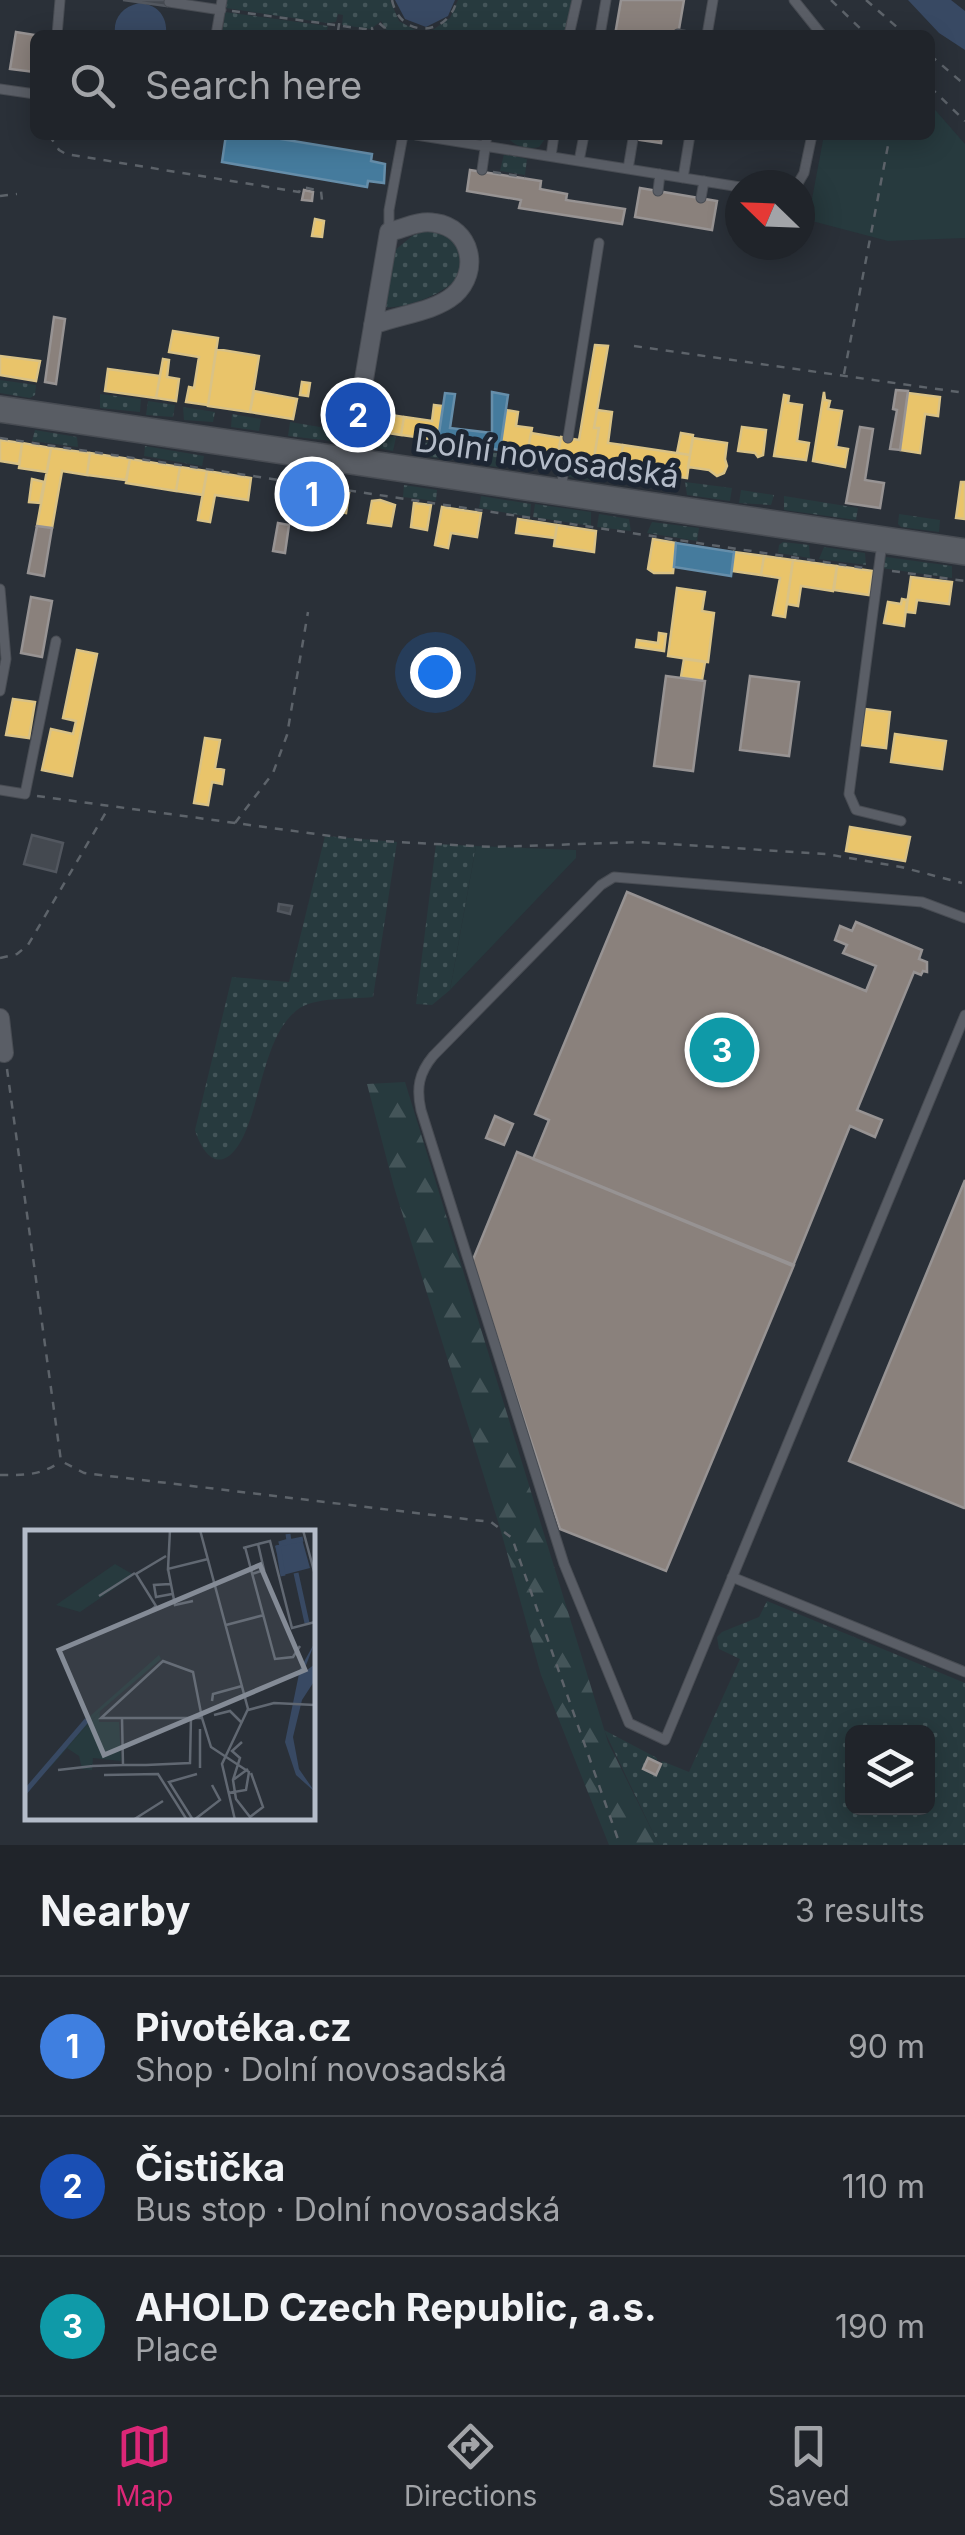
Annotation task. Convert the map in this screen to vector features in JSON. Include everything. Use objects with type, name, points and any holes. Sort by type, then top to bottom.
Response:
[{"type":"main road","name":"Dolní novosadská","points":[[0,409],[965,552]]},
{"type":"street","points":[[350,462],[374,325],[386,283],[389,232],[423,222],[442,224],[457,232],[466,241],[469,267],[461,288],[449,299],[374,325]]},
{"type":"street","points":[[0,1018],[4,1052]]},
{"type":"lane","points":[[571,30],[577,0]]},
{"type":"lane","points":[[601,30],[606,0]]},
{"type":"lane","points":[[708,30],[713,0]]},
{"type":"lane","points":[[794,0],[818,30]]},
{"type":"lane","points":[[58,30],[62,1]]},
{"type":"lane","points":[[169,2],[221,5],[217,30]]},
{"type":"lane","points":[[0,88],[30,93]]},
{"type":"lane","points":[[389,232],[388,210],[401,140]]},
{"type":"lane","points":[[482,170],[486,140],[550,156],[725,184]]},
{"type":"lane","points":[[550,156],[553,140]]},
{"type":"lane","points":[[580,161],[583,140]]},
{"type":"lane","points":[[628,169],[633,140]]},
{"type":"lane","points":[[683,178],[689,140]]},
{"type":"lane","points":[[805,170],[811,140]]},
{"type":"lane","points":[[658,191],[660,174]]},
{"type":"lane","points":[[701,198],[704,181]]},
{"type":"lane","points":[[568,438],[599,243]]},
{"type":"lane","points":[[560,492],[565,460]]},
{"type":"lane","points":[[882,540],[849,794],[856,810],[901,821]]},
{"type":"lane","points":[[0,589],[6,658],[0,691]]},
{"type":"lane","points":[[0,790],[25,794],[56,640]]},
{"type":"lane","points":[[965,918],[922,902],[614,878],[601,885],[433,1056],[421,1074],[421,1110],[564,1564],[628,1723],[665,1740],[965,1015]]},
{"type":"lane","points":[[954,1041],[965,1046]]},
{"type":"lane","points":[[732,1576],[965,1672]]},
{"type":"path","points":[[392,0],[399,18],[418,29],[438,27],[447,21],[457,0]]},
{"type":"path","points":[[831,0],[862,30]]},
{"type":"path","points":[[866,0],[900,30]]},
{"type":"path","points":[[221,5],[358,30]]},
{"type":"path","points":[[338,30],[340,18]]},
{"type":"path","points":[[935,60],[965,86]]},
{"type":"path","points":[[935,92],[965,121]]},
{"type":"path","points":[[53,140],[66,154],[299,192],[302,188],[322,191],[322,200]]},
{"type":"path","points":[[844,376],[889,140]]},
{"type":"path","points":[[482,170],[525,177]]},
{"type":"path","points":[[0,196],[18,194]]},
{"type":"path","points":[[634,346],[965,393]]},
{"type":"path","points":[[0,438],[965,582]]},
{"type":"path","points":[[234,824],[273,773],[287,735],[308,612]]},
{"type":"path","points":[[25,794],[360,840],[476,846],[638,842],[808,853],[864,859],[962,883]]},
{"type":"path","points":[[0,958],[16,954],[28,945],[110,807]]},
{"type":"path","points":[[4,1052],[61,1461]]},
{"type":"path","points":[[0,1475],[30,1476],[46,1472],[61,1461]]},
{"type":"path","points":[[61,1461],[84,1473],[491,1522],[512,1538],[620,1845]]},
{"type":"green space","points":[[227,0],[390,0],[399,21],[415,30],[386,30],[381,21],[371,29],[342,25],[343,15],[338,14],[336,22],[327,23],[226,8]]},
{"type":"green space","points":[[458,0],[572,0],[566,30],[432,30],[450,18]]},
{"type":"green space","points":[[225,12],[328,26],[327,30],[223,30]]},
{"type":"green space","points":[[935,110],[965,144],[965,238],[888,241],[815,222],[815,183],[823,140],[935,140]]},
{"type":"green space","points":[[510,140],[544,140],[539,147]]},
{"type":"green space","points":[[504,154],[527,159],[525,175],[500,171]]},
{"type":"green space","points":[[428,230],[444,232],[455,241],[461,262],[458,275],[432,296],[386,307],[394,251],[412,236]]},
{"type":"green space","points":[[0,380],[36,385],[35,395],[30,398],[0,393]]},
{"type":"green space","points":[[100,394],[141,399],[140,412],[100,408]]},
{"type":"green space","points":[[148,401],[175,405],[173,417],[146,415]]},
{"type":"green space","points":[[183,407],[215,412],[213,422],[184,420]]},
{"type":"green space","points":[[232,414],[261,419],[259,431],[231,427]]},
{"type":"green space","points":[[290,422],[344,431],[332,441],[288,436]]},
{"type":"green space","points":[[35,430],[77,437],[78,447],[32,441]]},
{"type":"green space","points":[[364,433],[396,437],[393,451],[373,447]]},
{"type":"green space","points":[[424,442],[456,447],[453,460],[422,456]]},
{"type":"green space","points":[[145,446],[204,456],[202,466],[144,456]]},
{"type":"green space","points":[[480,450],[508,455],[506,468],[481,465]]},
{"type":"green space","points":[[568,464],[603,469],[601,482],[569,477]]},
{"type":"green space","points":[[685,482],[732,488],[730,501],[687,495]]},
{"type":"green space","points":[[404,485],[437,490],[436,501],[403,497]]},
{"type":"green space","points":[[741,490],[774,495],[771,505],[739,503]]},
{"type":"green space","points":[[481,496],[531,504],[530,517],[479,508]]},
{"type":"green space","points":[[784,496],[858,508],[856,520],[784,510]]},
{"type":"green space","points":[[535,504],[591,512],[591,526],[533,517]]},
{"type":"green space","points":[[599,514],[629,519],[631,531],[597,527]]},
{"type":"green space","points":[[899,514],[940,520],[939,532],[901,527]]},
{"type":"green space","points":[[652,522],[699,528],[697,541],[647,533]]},
{"type":"green space","points":[[783,542],[809,545],[810,558],[778,553]]},
{"type":"green space","points":[[824,547],[865,553],[866,565],[819,559]]},
{"type":"green space","points":[[886,557],[952,566],[952,578],[881,568]]},
{"type":"green space","points":[[325,836],[397,842],[373,997],[323,1001],[297,1010],[275,1040],[244,1136],[228,1157],[216,1159],[205,1151],[195,1130],[232,977],[289,982]]},
{"type":"green space","points":[[436,844],[476,846],[450,990],[432,1005],[416,1004]]},
{"type":"green space","points":[[476,846],[576,850],[576,858],[450,990]]},
{"type":"green space","points":[[405,1082],[608,1742],[659,1845],[609,1845],[541,1675],[500,1528],[394,1187],[367,1084]]},
{"type":"green space","points":[[767,1601],[965,1683],[965,1845],[659,1845],[604,1730],[657,1758],[656,1775],[662,1761],[689,1772],[740,1659],[719,1649],[717,1637],[759,1617]]},
{"type":"water","points":[[395,0],[455,0],[448,16],[426,27],[405,19]]},
{"type":"water","points":[[908,0],[951,0],[965,11],[965,50],[939,33]]},
{"type":"water","points":[[139,3],[151,6],[160,12],[166,30],[115,30],[120,14]]},
{"type":"building: Homes","points":[[315,219],[324,221],[322,237],[312,236]]},
{"type":"building: Homes","points":[[173,331],[218,338],[208,405],[186,402],[189,387],[194,388],[199,357],[169,352]]},
{"type":"building: Homes","points":[[595,345],[608,346],[594,428],[599,428],[593,464],[557,458],[561,437],[579,440]]},
{"type":"building: Homes","points":[[216,349],[259,356],[250,412],[208,406]]},
{"type":"building: Homes","points":[[0,356],[40,361],[36,381],[0,375]]},
{"type":"building: Homes","points":[[163,359],[169,360],[167,377],[179,379],[176,401],[156,398]]},
{"type":"building: Homes","points":[[108,369],[160,376],[156,398],[105,391]]},
{"type":"building: Homes","points":[[302,382],[310,383],[308,396],[300,395]]},
{"type":"building: Homes","points":[[254,391],[297,399],[293,419],[250,412]]},
{"type":"building: Homes","points":[[824,392],[825,400],[830,401],[828,409],[842,411],[836,447],[848,449],[845,467],[813,461]]},
{"type":"building: Homes","points":[[908,393],[940,397],[938,416],[925,414],[920,453],[900,450]]},
{"type":"building: Homes","points":[[784,395],[789,396],[788,403],[802,405],[797,441],[809,443],[806,460],[774,456]]},
{"type":"building: Homes","points":[[434,405],[443,406],[438,440],[401,435],[404,417],[432,421]]},
{"type":"building: Homes","points":[[506,410],[518,412],[516,426],[532,428],[527,454],[500,450]]},
{"type":"building: Homes","points":[[597,410],[612,412],[608,443],[623,445],[619,468],[593,464],[599,428],[594,428]]},
{"type":"building: Homes","points":[[372,412],[404,417],[401,435],[369,430]]},
{"type":"building: Homes","points":[[742,427],[766,430],[763,455],[738,451]]},
{"type":"building: Homes","points":[[531,433],[561,438],[557,458],[527,454]]},
{"type":"building: Homes","points":[[681,433],[693,435],[690,455],[677,453]]},
{"type":"building: Homes","points":[[693,438],[727,443],[724,473],[717,476],[709,470],[688,467]]},
{"type":"building: Homes","points":[[0,440],[22,443],[19,464],[0,461]]},
{"type":"building: Homes","points":[[22,443],[51,448],[47,472],[19,468]]},
{"type":"building: Homes","points":[[623,445],[690,455],[687,478],[619,468]]},
{"type":"building: Homes","points":[[51,448],[90,453],[87,475],[62,471],[52,528],[37,526]]},
{"type":"building: Homes","points":[[90,453],[130,459],[126,480],[87,475]]},
{"type":"building: Homes","points":[[130,459],[180,467],[176,491],[126,483]]},
{"type":"building: Homes","points":[[180,467],[207,471],[203,495],[176,491]]},
{"type":"building: Homes","points":[[207,471],[251,478],[248,500],[215,495],[210,522],[198,520]]},
{"type":"building: Homes","points":[[32,479],[44,482],[40,503],[29,502]]},
{"type":"building: Homes","points":[[961,482],[965,482],[965,519],[956,518]]},
{"type":"building: Homes","points":[[323,489],[349,493],[346,513],[319,508]]},
{"type":"building: Homes","points":[[372,501],[395,505],[391,526],[368,523]]},
{"type":"building: Homes","points":[[414,503],[431,505],[427,530],[411,527]]},
{"type":"building: Homes","points":[[308,507],[323,509],[321,525],[305,523]]},
{"type":"building: Homes","points":[[442,507],[481,513],[477,537],[451,533],[448,548],[435,545]]},
{"type":"building: Homes","points":[[518,519],[557,525],[555,538],[516,533]]},
{"type":"building: Homes","points":[[557,525],[596,531],[594,552],[554,546]]},
{"type":"building: Homes","points":[[653,539],[676,543],[673,573],[654,573],[648,569]]},
{"type":"building: Homes","points":[[734,552],[764,556],[761,575],[732,571]]},
{"type":"building: Homes","points":[[764,556],[793,560],[785,617],[773,615],[780,578],[761,575]]},
{"type":"building: Homes","points":[[793,560],[837,566],[833,591],[801,586],[798,606],[787,604]]},
{"type":"building: Homes","points":[[837,566],[873,571],[869,595],[834,590]]},
{"type":"building: Homes","points":[[911,577],[952,582],[949,604],[917,600],[915,613],[906,612]]},
{"type":"building: Homes","points":[[677,588],[705,592],[702,611],[714,613],[708,662],[668,656]]},
{"type":"building: Homes","points":[[902,599],[907,600],[904,626],[884,623],[888,602],[901,604]]},
{"type":"building: Homes","points":[[659,633],[666,634],[664,651],[636,647],[637,640],[658,643]]},
{"type":"building: Homes","points":[[77,650],[97,654],[72,776],[42,770],[51,729],[73,734],[76,721],[63,718]]},
{"type":"building: Homes","points":[[684,659],[705,662],[702,680],[681,677]]},
{"type":"building: Homes","points":[[13,699],[35,702],[29,738],[6,735]]},
{"type":"building: Homes","points":[[865,709],[890,712],[886,748],[860,745]]},
{"type":"building: Homes","points":[[895,734],[946,741],[942,769],[891,762]]},
{"type":"building: Homes","points":[[205,738],[220,740],[215,768],[224,770],[222,784],[212,782],[208,805],[194,803]]},
{"type":"building: Homes","points":[[850,827],[910,837],[905,861],[846,851]]},
{"type":"building: Shops","points":[[296,484],[323,489],[319,508],[293,505]]},
{"type":"building: Public","points":[[225,140],[287,140],[372,154],[371,161],[385,164],[384,183],[368,181],[367,187],[222,162]]},
{"type":"building: Public","points":[[492,392],[508,395],[500,450],[438,440],[445,393],[455,394],[450,428],[492,433]]},
{"type":"building: Public","points":[[676,543],[734,552],[731,576],[674,567]]},
{"type":"building: Industry","points":[[621,0],[684,0],[679,30],[616,30]]},
{"type":"building: Industry","points":[[16,32],[30,34],[30,71],[10,69]]},
{"type":"building: Industry","points":[[470,170],[541,181],[540,189],[567,194],[566,200],[625,209],[622,224],[519,208],[521,200],[467,191]]},
{"type":"building: Industry","points":[[640,188],[717,201],[712,230],[635,217]]},
{"type":"building: Industry","points":[[304,190],[313,192],[312,201],[302,200]]},
{"type":"building: Industry","points":[[54,317],[65,319],[56,384],[45,382]]},
{"type":"building: Industry","points":[[896,390],[908,391],[900,450],[890,449],[897,410],[893,409]]},
{"type":"building: Industry","points":[[860,427],[873,429],[865,480],[884,483],[880,508],[846,503]]},
{"type":"building: Industry","points":[[278,523],[289,525],[285,553],[273,551]]},
{"type":"building: Industry","points":[[37,526],[52,528],[44,576],[28,573]]},
{"type":"building: Industry","points":[[31,597],[52,601],[42,657],[21,653]]},
{"type":"building: Industry","points":[[666,676],[705,681],[693,771],[654,766]]},
{"type":"building: Industry","points":[[750,676],[799,682],[789,756],[740,750]]},
{"type":"building: Industry","points":[[627,892],[866,991],[876,966],[843,953],[847,945],[835,940],[840,926],[852,931],[856,922],[922,950],[919,959],[927,962],[927,972],[914,972],[857,1110],[882,1120],[875,1137],[850,1126],[793,1266],[533,1159],[549,1120],[535,1114]]},
{"type":"building: Industry","points":[[495,1116],[513,1124],[504,1145],[486,1138]]},
{"type":"building: Industry","points":[[517,1152],[794,1265],[666,1571],[560,1529],[472,1262]]},
{"type":"building: Industry","points":[[965,1180],[965,1508],[964,1508],[849,1461]]},
{"type":"building: Industry","points":[[648,1758],[661,1764],[656,1775],[643,1769]]},
{"type":"building: Other","points":[[123,0],[168,0],[167,6]]},
{"type":"building: Other","points":[[32,835],[63,843],[56,872],[24,864]]},
{"type":"building: Other","points":[[279,904],[292,906],[290,914],[278,911]]},
{"type":"place","name":"Čistička","points":[[358,415]]},
{"type":"place","name":"Pivotéka.cz","points":[[312,494]]},
{"type":"place","name":"AHOLD Czech Republic, a.s.","points":[[722,1050]]}]
